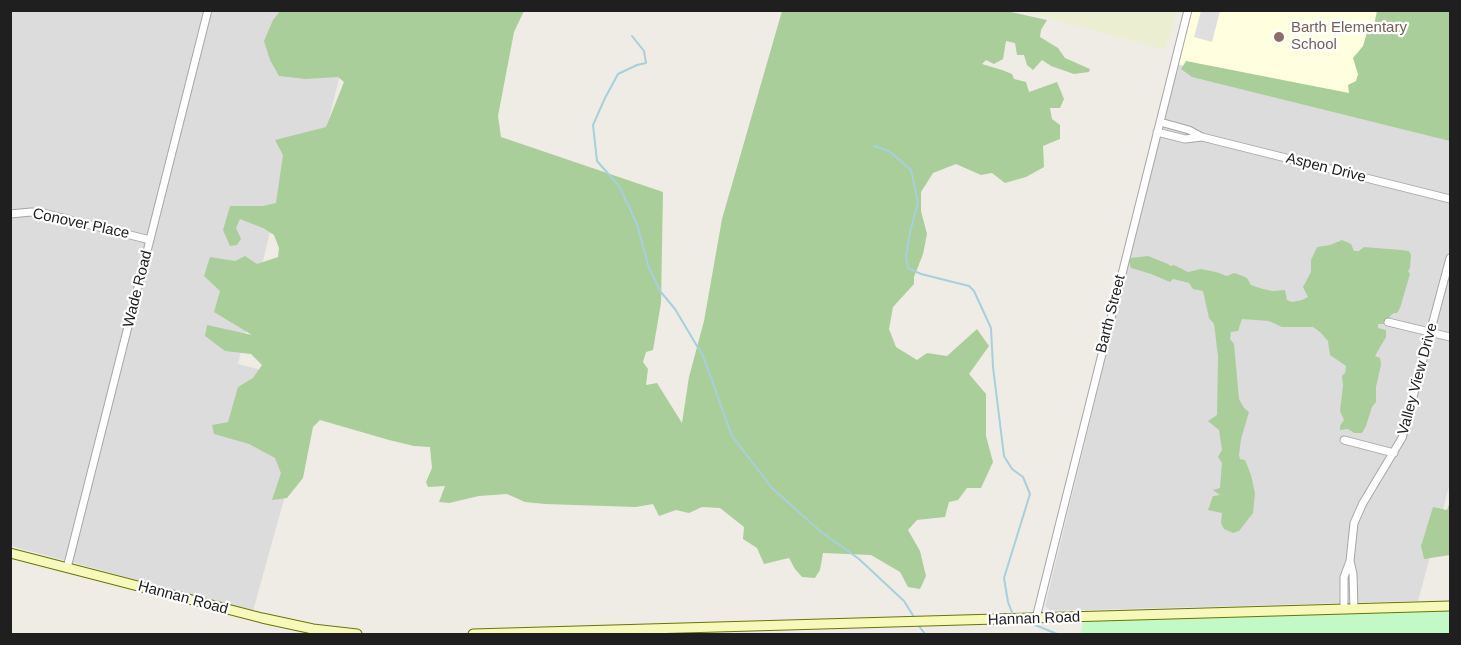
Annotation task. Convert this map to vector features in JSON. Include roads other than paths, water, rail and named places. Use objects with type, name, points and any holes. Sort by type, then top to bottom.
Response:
[{"type":"street","name":"Wade Road","points":[[67,568],[208,10]]},
{"type":"street","name":"Barth Street","points":[[1036,618],[1188,10]]},
{"type":"street","name":"Aspen Drive","points":[[1160,122],[1189,130],[1202,137],[1450,199]]},
{"type":"street","name":"Aspen Drive","points":[[1157,132],[1185,140],[1202,137]]},
{"type":"street","name":"Conover Place","points":[[10,214],[43,213],[150,240]]},
{"type":"street","name":"Valley View Drive","points":[[1349,609],[1352,536],[1358,512],[1402,438],[1450,258]]},
{"type":"street","points":[[1388,322],[1450,337]]},
{"type":"street","points":[[1344,440],[1394,453]]},
{"type":"street","name":"Hannan Road","points":[[10,553],[262,618],[312,629],[357,634]]},
{"type":"street","name":"Hannan Road","points":[[473,634],[1450,606]]},
{"type":"waterway","points":[[632,36],[644,51],[646,63],[618,74],[593,125],[597,161],[619,186],[637,224],[648,265],[660,291],[675,309],[703,356],[732,436],[772,488],[820,531],[859,559],[904,601],[914,617]]},
{"type":"waterway","points":[[874,146],[889,151],[911,170],[918,203],[910,232],[906,258],[908,268],[921,274],[969,286],[974,291],[991,328],[993,367],[1004,456],[1012,469],[1023,477],[1030,494],[1004,578],[1013,615]]},
{"type":"waterway","points":[[1028,622],[1057,634]]},
{"type":"waterway","points":[[919,626],[925,634]]},
{"type":"place","name":"Barth Elementary School","points":[[1279,37]]}]
